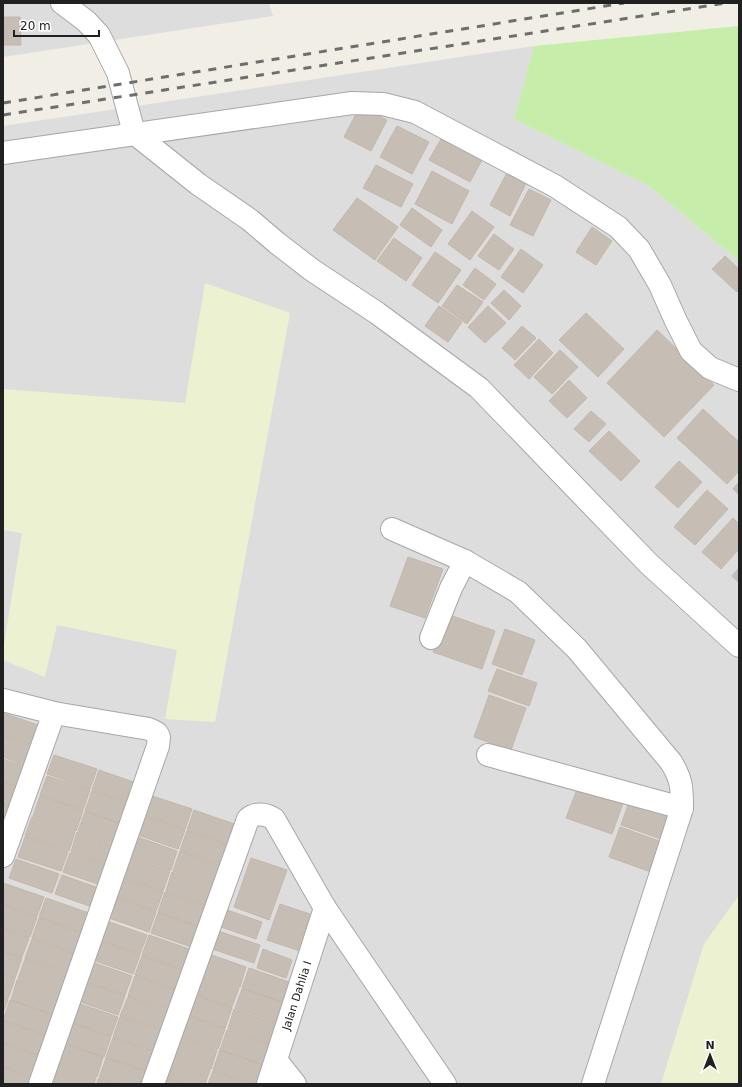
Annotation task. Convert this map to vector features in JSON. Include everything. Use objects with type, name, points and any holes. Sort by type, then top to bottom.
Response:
[{"type":"street","points":[[62,3],[86,21],[99,35],[118,73],[134,134],[198,184],[250,220],[312,270],[377,313],[479,388],[649,564],[739,646]]},
{"type":"street","points":[[3,153],[352,103],[382,104],[415,112],[555,186],[618,228],[639,249],[660,284],[674,319],[691,351],[710,368],[739,380]]},
{"type":"street","points":[[392,529],[465,561],[518,592],[577,649],[671,762],[679,775],[682,787],[682,808],[593,1084]]},
{"type":"street","points":[[431,638],[451,588],[465,561]]},
{"type":"street","points":[[3,700],[54,713],[150,729],[158,733],[159,741],[40,1084]]},
{"type":"street","points":[[3,856],[54,713]]},
{"type":"street","points":[[488,755],[682,808]]},
{"type":"street","points":[[153,1084],[248,818],[252,815],[260,814],[270,816],[274,820],[325,908],[445,1084]]},
{"type":"street","name":"Jalan Dahlia I","points":[[268,1084],[325,908]]},
{"type":"street","points":[[276,1060],[295,1084]]},
{"type":"shaded area","points":[[3,3],[269,3],[273,16],[3,57]]},
{"type":"shaded area","points":[[534,46],[514,119],[649,186],[739,261],[739,1084],[3,1084],[3,126]]},
{"type":"green space","points":[[739,26],[739,261],[649,186],[514,119],[534,46]]},
{"type":"green space","points":[[205,283],[290,313],[215,722],[165,719],[177,650],[57,625],[45,677],[3,660],[3,651],[22,533],[3,530],[3,389],[185,403]]},
{"type":"green space","points":[[739,895],[739,1084],[661,1084],[704,944]]},
{"type":"building","points":[[3,17],[20,17],[21,45],[3,45]]},
{"type":"building","points":[[360,106],[387,120],[371,151],[344,137]]},
{"type":"building","points":[[397,126],[429,142],[412,174],[380,157]]},
{"type":"building","points":[[441,139],[482,160],[470,182],[429,160]]},
{"type":"building","points":[[376,165],[413,184],[401,207],[363,188]]},
{"type":"building","points":[[510,167],[529,177],[510,216],[490,205]]},
{"type":"building","points":[[432,171],[469,191],[452,224],[415,204]]},
{"type":"building","points":[[529,189],[551,200],[533,236],[510,225]]},
{"type":"building","points":[[357,198],[398,227],[375,260],[333,230]]},
{"type":"building","points":[[412,208],[442,230],[431,247],[400,225]]},
{"type":"building","points":[[472,211],[494,227],[470,260],[448,244]]},
{"type":"building","points":[[592,227],[612,241],[596,265],[576,252]]},
{"type":"building","points":[[494,234],[514,249],[499,270],[478,256]]},
{"type":"building","points":[[394,238],[422,258],[406,281],[377,261]]},
{"type":"building","points":[[521,249],[543,265],[523,293],[501,277]]},
{"type":"building","points":[[435,252],[461,270],[438,303],[412,285]]},
{"type":"building","points":[[725,256],[739,269],[739,289],[737,292],[712,269]]},
{"type":"building","points":[[475,268],[496,284],[484,300],[463,285]]},
{"type":"building","points":[[457,285],[483,302],[467,324],[442,306]]},
{"type":"building","points":[[504,290],[521,306],[509,320],[491,303]]},
{"type":"building","points":[[439,306],[462,322],[448,342],[425,326]]},
{"type":"building","points":[[488,306],[506,323],[485,343],[468,327]]},
{"type":"building","points":[[586,313],[624,349],[598,377],[559,340]]},
{"type":"building","points":[[522,326],[536,338],[515,360],[502,348]]},
{"type":"building","points":[[657,330],[714,385],[664,437],[607,383]]},
{"type":"building","points":[[539,339],[553,353],[529,379],[514,365]]},
{"type":"building","points":[[560,350],[578,367],[552,394],[534,377]]},
{"type":"building","points":[[569,380],[587,398],[567,418],[549,401]]},
{"type":"building","points":[[703,409],[739,442],[739,471],[727,484],[677,438]]},
{"type":"building","points":[[591,411],[606,424],[589,442],[574,429]]},
{"type":"building","points":[[609,431],[640,461],[621,481],[589,451]]},
{"type":"building","points":[[679,461],[702,482],[678,508],[655,487]]},
{"type":"building","points":[[739,482],[739,495],[733,489]]},
{"type":"building","points":[[707,490],[728,509],[695,545],[674,527]]},
{"type":"building","points":[[733,518],[739,524],[739,549],[721,569],[702,552]]},
{"type":"building","points":[[408,557],[443,569],[425,618],[390,606]]},
{"type":"building","points":[[739,568],[739,583],[732,576]]},
{"type":"building","points":[[447,614],[495,631],[482,669],[433,652]]},
{"type":"building","points":[[505,629],[535,640],[522,675],[492,664]]},
{"type":"building","points":[[497,669],[537,683],[529,706],[488,691]]},
{"type":"building","points":[[489,695],[526,708],[511,750],[474,737]]},
{"type":"building","points":[[3,713],[41,726],[35,746],[3,735]]},
{"type":"building","points":[[3,736],[34,747],[27,766],[3,757]]},
{"type":"building","points":[[54,755],[97,769],[90,789],[47,774]]},
{"type":"building","points":[[3,759],[27,767],[20,787],[3,781]]},
{"type":"building","points":[[99,770],[142,785],[135,805],[92,790]]},
{"type":"building","points":[[47,776],[90,790],[83,810],[40,795]]},
{"type":"building","points":[[3,782],[20,788],[13,807],[3,804]]},
{"type":"building","points":[[578,787],[623,803],[612,834],[566,818]]},
{"type":"building","points":[[92,791],[135,806],[128,826],[85,811]]},
{"type":"building","points":[[149,795],[192,809],[185,829],[142,814]]},
{"type":"building","points":[[40,796],[83,811],[76,831],[33,816]]},
{"type":"building","points":[[630,799],[670,814],[661,839],[621,825]]},
{"type":"building","points":[[3,805],[12,808],[3,827]]},
{"type":"building","points":[[194,810],[237,825],[230,845],[187,830]]},
{"type":"building","points":[[85,812],[128,826],[121,846],[78,831]]},
{"type":"building","points":[[142,815],[185,830],[178,849],[135,834]]},
{"type":"building","points":[[32,817],[75,832],[69,851],[25,836]]},
{"type":"building","points":[[620,827],[662,842],[651,872],[609,857]]},
{"type":"building","points":[[187,831],[230,846],[223,865],[180,850]]},
{"type":"building","points":[[77,832],[120,847],[113,867],[71,852]]},
{"type":"building","points":[[135,836],[177,851],[171,870],[128,855]]},
{"type":"building","points":[[25,837],[68,852],[61,871],[18,857]]},
{"type":"building","points":[[180,851],[222,866],[216,886],[173,871]]},
{"type":"building","points":[[70,853],[113,868],[106,887],[63,872]]},
{"type":"building","points":[[127,856],[170,871],[163,891],[120,876]]},
{"type":"building","points":[[251,858],[287,870],[269,920],[234,907]]},
{"type":"building","points":[[16,859],[59,874],[52,893],[9,878]]},
{"type":"building","points":[[172,872],[215,887],[208,906],[166,891]]},
{"type":"building","points":[[62,875],[104,890],[98,909],[55,894]]},
{"type":"building","points":[[120,877],[163,892],[156,911],[113,896]]},
{"type":"building","points":[[3,883],[44,897],[37,916],[3,904]]},
{"type":"building","points":[[165,892],[208,907],[201,927],[158,912]]},
{"type":"building","points":[[113,897],[156,912],[149,932],[106,917]]},
{"type":"building","points":[[46,898],[89,913],[82,932],[39,917]]},
{"type":"building","points":[[280,904],[313,915],[300,951],[267,940]]},
{"type":"building","points":[[3,905],[37,917],[30,937],[3,928]]},
{"type":"building","points":[[227,910],[262,922],[256,939],[221,927]]},
{"type":"building","points":[[158,913],[201,928],[194,948],[151,933]]},
{"type":"building","points":[[39,918],[82,933],[75,953],[32,938]]},
{"type":"building","points":[[104,920],[147,935],[140,954],[97,939]]},
{"type":"building","points":[[3,929],[29,938],[22,957],[3,951]]},
{"type":"building","points":[[218,931],[260,945],[254,963],[212,949]]},
{"type":"building","points":[[149,935],[192,950],[185,970],[142,955]]},
{"type":"building","points":[[32,939],[75,954],[68,973],[25,958]]},
{"type":"building","points":[[97,940],[140,955],[133,974],[90,959]]},
{"type":"building","points":[[263,949],[292,960],[286,978],[257,968]]},
{"type":"building","points":[[3,952],[22,958],[15,978],[3,974]]},
{"type":"building","points":[[203,952],[246,967],[240,987],[197,972]]},
{"type":"building","points":[[142,956],[185,971],[178,990],[135,975]]},
{"type":"building","points":[[25,959],[67,974],[61,994],[18,979]]},
{"type":"building","points":[[89,961],[132,976],[125,995],[82,980]]},
{"type":"building","points":[[249,968],[292,983],[285,1003],[242,988]]},
{"type":"building","points":[[196,973],[239,988],[232,1007],[189,992]]},
{"type":"building","points":[[3,975],[15,979],[8,999],[3,997]]},
{"type":"building","points":[[135,976],[178,991],[171,1011],[128,996]]},
{"type":"building","points":[[17,980],[60,995],[53,1014],[11,1000]]},
{"type":"building","points":[[82,981],[125,996],[118,1015],[75,1000]]},
{"type":"building","points":[[242,989],[285,1003],[278,1023],[235,1008]]},
{"type":"building","points":[[189,993],[232,1008],[225,1028],[182,1013]]},
{"type":"building","points":[[128,997],[170,1012],[164,1031],[120,1016]]},
{"type":"building","points":[[3,998],[8,1000],[3,1013]]},
{"type":"building","points":[[10,1000],[53,1015],[46,1035],[3,1020]]},
{"type":"building","points":[[75,1002],[118,1017],[111,1036],[68,1021]]},
{"type":"building","points":[[234,1009],[277,1024],[270,1044],[228,1029]]},
{"type":"building","points":[[182,1014],[225,1029],[218,1049],[175,1034]]},
{"type":"building","points":[[120,1017],[163,1032],[156,1052],[113,1037]]},
{"type":"building","points":[[3,1021],[46,1036],[39,1055],[3,1043]]},
{"type":"building","points":[[68,1022],[111,1037],[104,1057],[61,1042]]},
{"type":"building","points":[[227,1030],[270,1045],[263,1064],[220,1050]]},
{"type":"building","points":[[175,1035],[217,1050],[211,1069],[168,1054]]},
{"type":"building","points":[[113,1038],[156,1053],[149,1072],[106,1057]]},
{"type":"building","points":[[61,1043],[103,1057],[97,1077],[54,1062]]},
{"type":"building","points":[[3,1044],[39,1056],[32,1076],[3,1066]]},
{"type":"building","points":[[220,1050],[263,1065],[257,1084],[253,1084],[213,1070]]},
{"type":"building","points":[[167,1055],[210,1070],[205,1084],[187,1084],[160,1075]]},
{"type":"building","points":[[106,1058],[149,1073],[145,1084],[117,1084],[99,1078]]},
{"type":"building","points":[[53,1063],[96,1078],[94,1084],[51,1084]]},
{"type":"building","points":[[3,1067],[31,1077],[29,1084],[3,1084]]},
{"type":"building","points":[[213,1071],[250,1084],[208,1084]]},
{"type":"building","points":[[160,1076],[184,1084],[157,1084]]},
{"type":"building","points":[[98,1079],[114,1084],[97,1084]]},
{"type":"railway","points":[[3,103],[624,3]]},
{"type":"railway","points":[[3,115],[726,3]]}]
